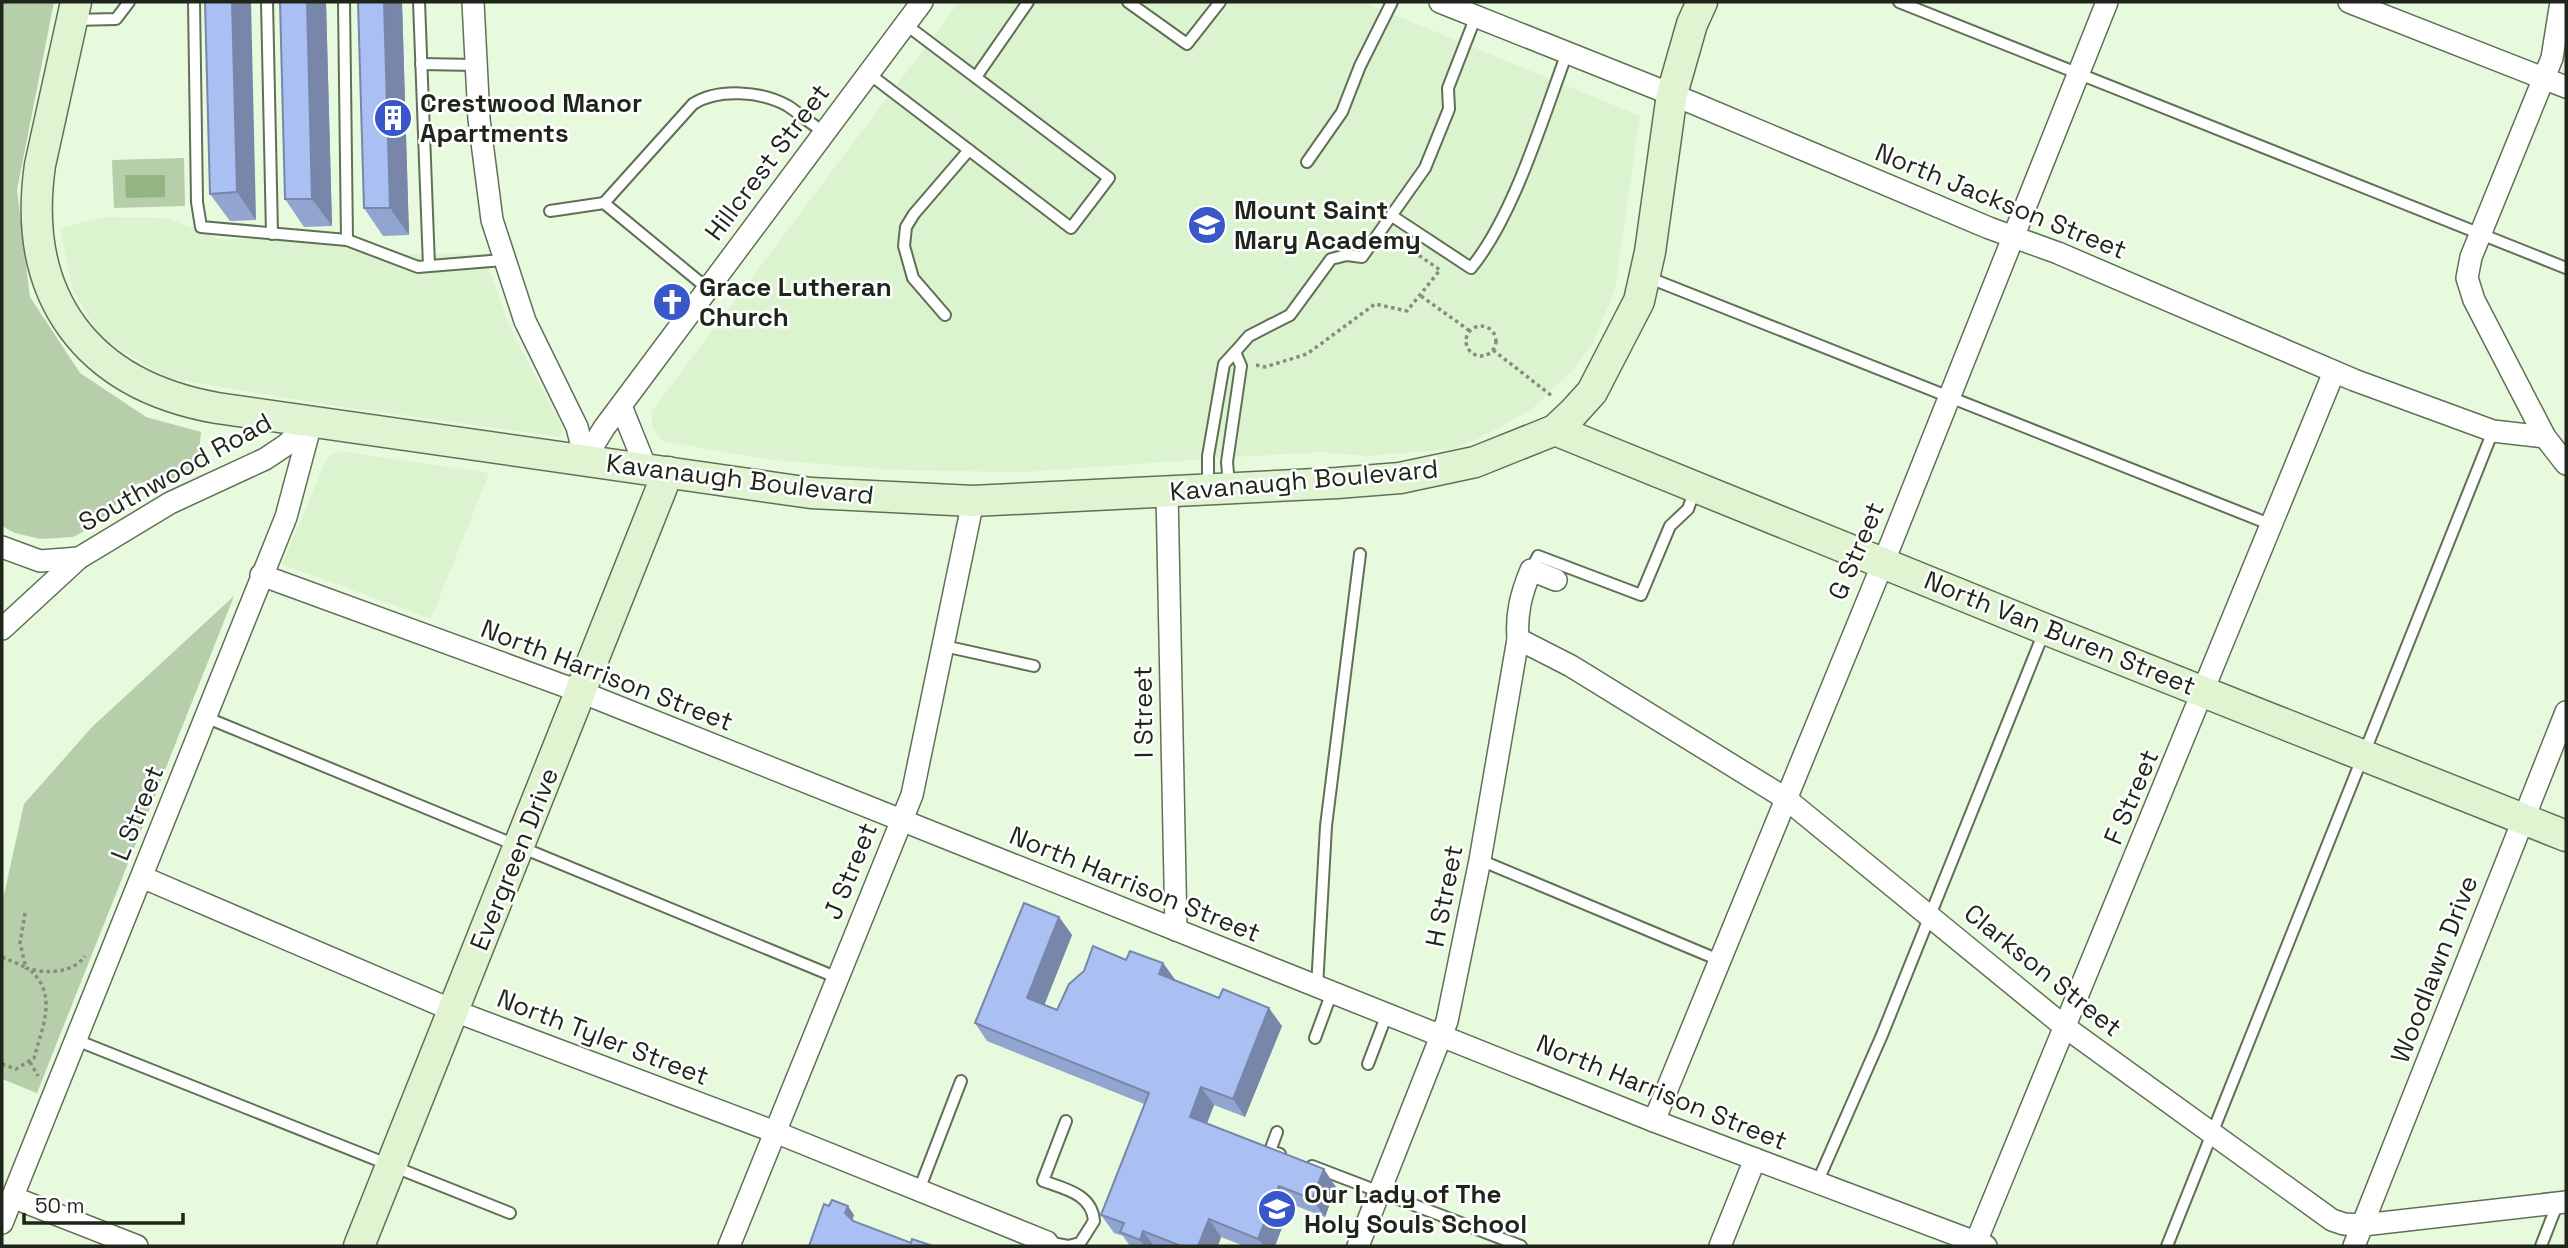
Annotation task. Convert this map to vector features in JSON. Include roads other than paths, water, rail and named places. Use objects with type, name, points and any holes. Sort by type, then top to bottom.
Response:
[{"type":"street","points":[[473,2],[484,168],[492,220],[525,321],[578,427],[585,459]]},
{"type":"street","name":"North Jackson Street","points":[[1440,2],[1672,94],[2012,237],[2058,253],[2334,372],[2493,432],[2545,438]]},
{"type":"street","name":"Kavanaugh Boulevard","points":[[75,11],[36,192],[37,233],[46,278],[54,297],[85,342],[114,370],[130,380],[187,402],[811,493],[973,501],[1350,482],[1436,472],[1475,463],[1555,429],[1592,392],[1639,301],[1646,277],[1672,94],[1692,24],[1702,2]]},
{"type":"street","name":"G Street","points":[[1654,1121],[2107,2]]},
{"type":"street","points":[[2350,2],[2566,87]]},
{"type":"street","points":[[2561,2],[2552,58],[2471,257],[2467,278],[2474,300],[2545,438],[2566,464]]},
{"type":"street","name":"Hillcrest Street","points":[[585,459],[707,288],[868,74],[913,9]]},
{"type":"street","name":"F Street","points":[[1981,1244],[2065,1027],[2334,372]]},
{"type":"street","points":[[621,406],[657,470]]},
{"type":"street","name":"Southwood Road","points":[[2,629],[79,558],[170,503],[265,459],[286,445],[312,420]]},
{"type":"street","name":"L Street","points":[[2,1223],[286,517],[312,420]]},
{"type":"street","name":"North Van Buren Street","points":[[1555,429],[2045,629],[2566,836]]},
{"type":"street","name":"Evergreen Drive","points":[[359,1246],[581,691],[657,470]]},
{"type":"street","name":"I Street","points":[[1167,492],[1176,930]]},
{"type":"street","name":"J Street","points":[[729,1246],[912,795],[922,759],[973,501]]},
{"type":"street","points":[[2,547],[40,561],[79,558]]},
{"type":"street","points":[[1531,570],[1556,580]]},
{"type":"street","name":"H Street","points":[[1358,1246],[1443,1034],[1480,860],[1518,639],[1516,617],[1531,570]]},
{"type":"street","name":"North Harrison Street","points":[[261,575],[581,691],[1324,990],[1443,1034],[1654,1121],[1981,1244]]},
{"type":"street","name":"Clarkson Street","points":[[1518,639],[1571,666],[1785,798],[2065,1027],[2332,1220],[2363,1225],[2566,1202]]},
{"type":"street","name":"Woodlawn Drive","points":[[2354,1246],[2566,712]]},
{"type":"street","name":"North Tyler Street","points":[[142,877],[452,1010],[775,1132],[1046,1244]]},
{"type":"street","points":[[1720,1246],[1755,1159]]},
{"type":"street","points":[[12,1197],[136,1246]]},
{"type":"lane","points":[[75,11],[116,19],[129,2]]},
{"type":"lane","points":[[194,2],[199,225],[211,230],[347,240],[418,267],[503,260]]},
{"type":"lane","points":[[267,2],[272,234]]},
{"type":"lane","points":[[344,2],[347,240]]},
{"type":"lane","points":[[419,2],[429,266]]},
{"type":"lane","points":[[976,78],[1028,2]]},
{"type":"lane","points":[[1128,2],[1187,44],[1220,2]]},
{"type":"lane","points":[[1307,162],[1342,112],[1360,66],[1392,2]]},
{"type":"lane","points":[[1899,2],[2566,268]]},
{"type":"lane","points":[[868,74],[1071,228],[1108,178],[976,78],[913,9]]},
{"type":"lane","points":[[1218,489],[1208,456],[1224,364],[1249,336],[1290,315],[1331,260],[1347,256],[1362,257],[1419,179],[1449,109],[1448,88],[1476,16]]},
{"type":"lane","points":[[1392,216],[1471,268],[1484,253],[1505,213],[1567,53]]},
{"type":"lane","points":[[421,64],[476,65]]},
{"type":"lane","points":[[550,211],[604,203],[693,104],[718,92],[775,101],[824,132]]},
{"type":"lane","points":[[945,315],[913,278],[904,246],[906,227],[969,150]]},
{"type":"lane","points":[[604,203],[707,288]]},
{"type":"lane","points":[[1646,277],[2272,525]]},
{"type":"lane","points":[[1218,489],[1227,463],[1241,366],[1235,352]]},
{"type":"lane","points":[[2167,1246],[2493,432]]},
{"type":"lane","points":[[1531,570],[1538,555],[1641,595],[1670,526],[1688,509],[1696,488]]},
{"type":"lane","points":[[1315,1038],[1324,990],[1326,826],[1360,554]]},
{"type":"lane","points":[[1817,1184],[1882,1035],[2045,629]]},
{"type":"lane","points":[[944,646],[1034,666]]},
{"type":"lane","points":[[205,718],[838,978]]},
{"type":"lane","points":[[1480,860],[1719,960]]},
{"type":"lane","points":[[1368,1064],[1387,1014]]},
{"type":"lane","points":[[76,1040],[510,1213]]},
{"type":"lane","points":[[919,1190],[961,1081]]},
{"type":"lane","points":[[1046,1244],[1068,1246],[1080,1242],[1094,1221],[1090,1205],[1085,1198],[1043,1181],[1066,1121]]},
{"type":"lane","points":[[1277,1132],[1270,1151],[1521,1246]]},
{"type":"lane","points":[[2541,1246],[2555,1210],[2566,1202]]},
{"type":"place","name":"Crestwood Manor Apartments","points":[[393,118]]},
{"type":"place","name":"Mount Saint Mary Academy","points":[[1207,225]]},
{"type":"place","name":"Grace Lutheran Church","points":[[672,302]]},
{"type":"place","name":"Our Lady of The Holy Souls School","points":[[1277,1209]]}]
